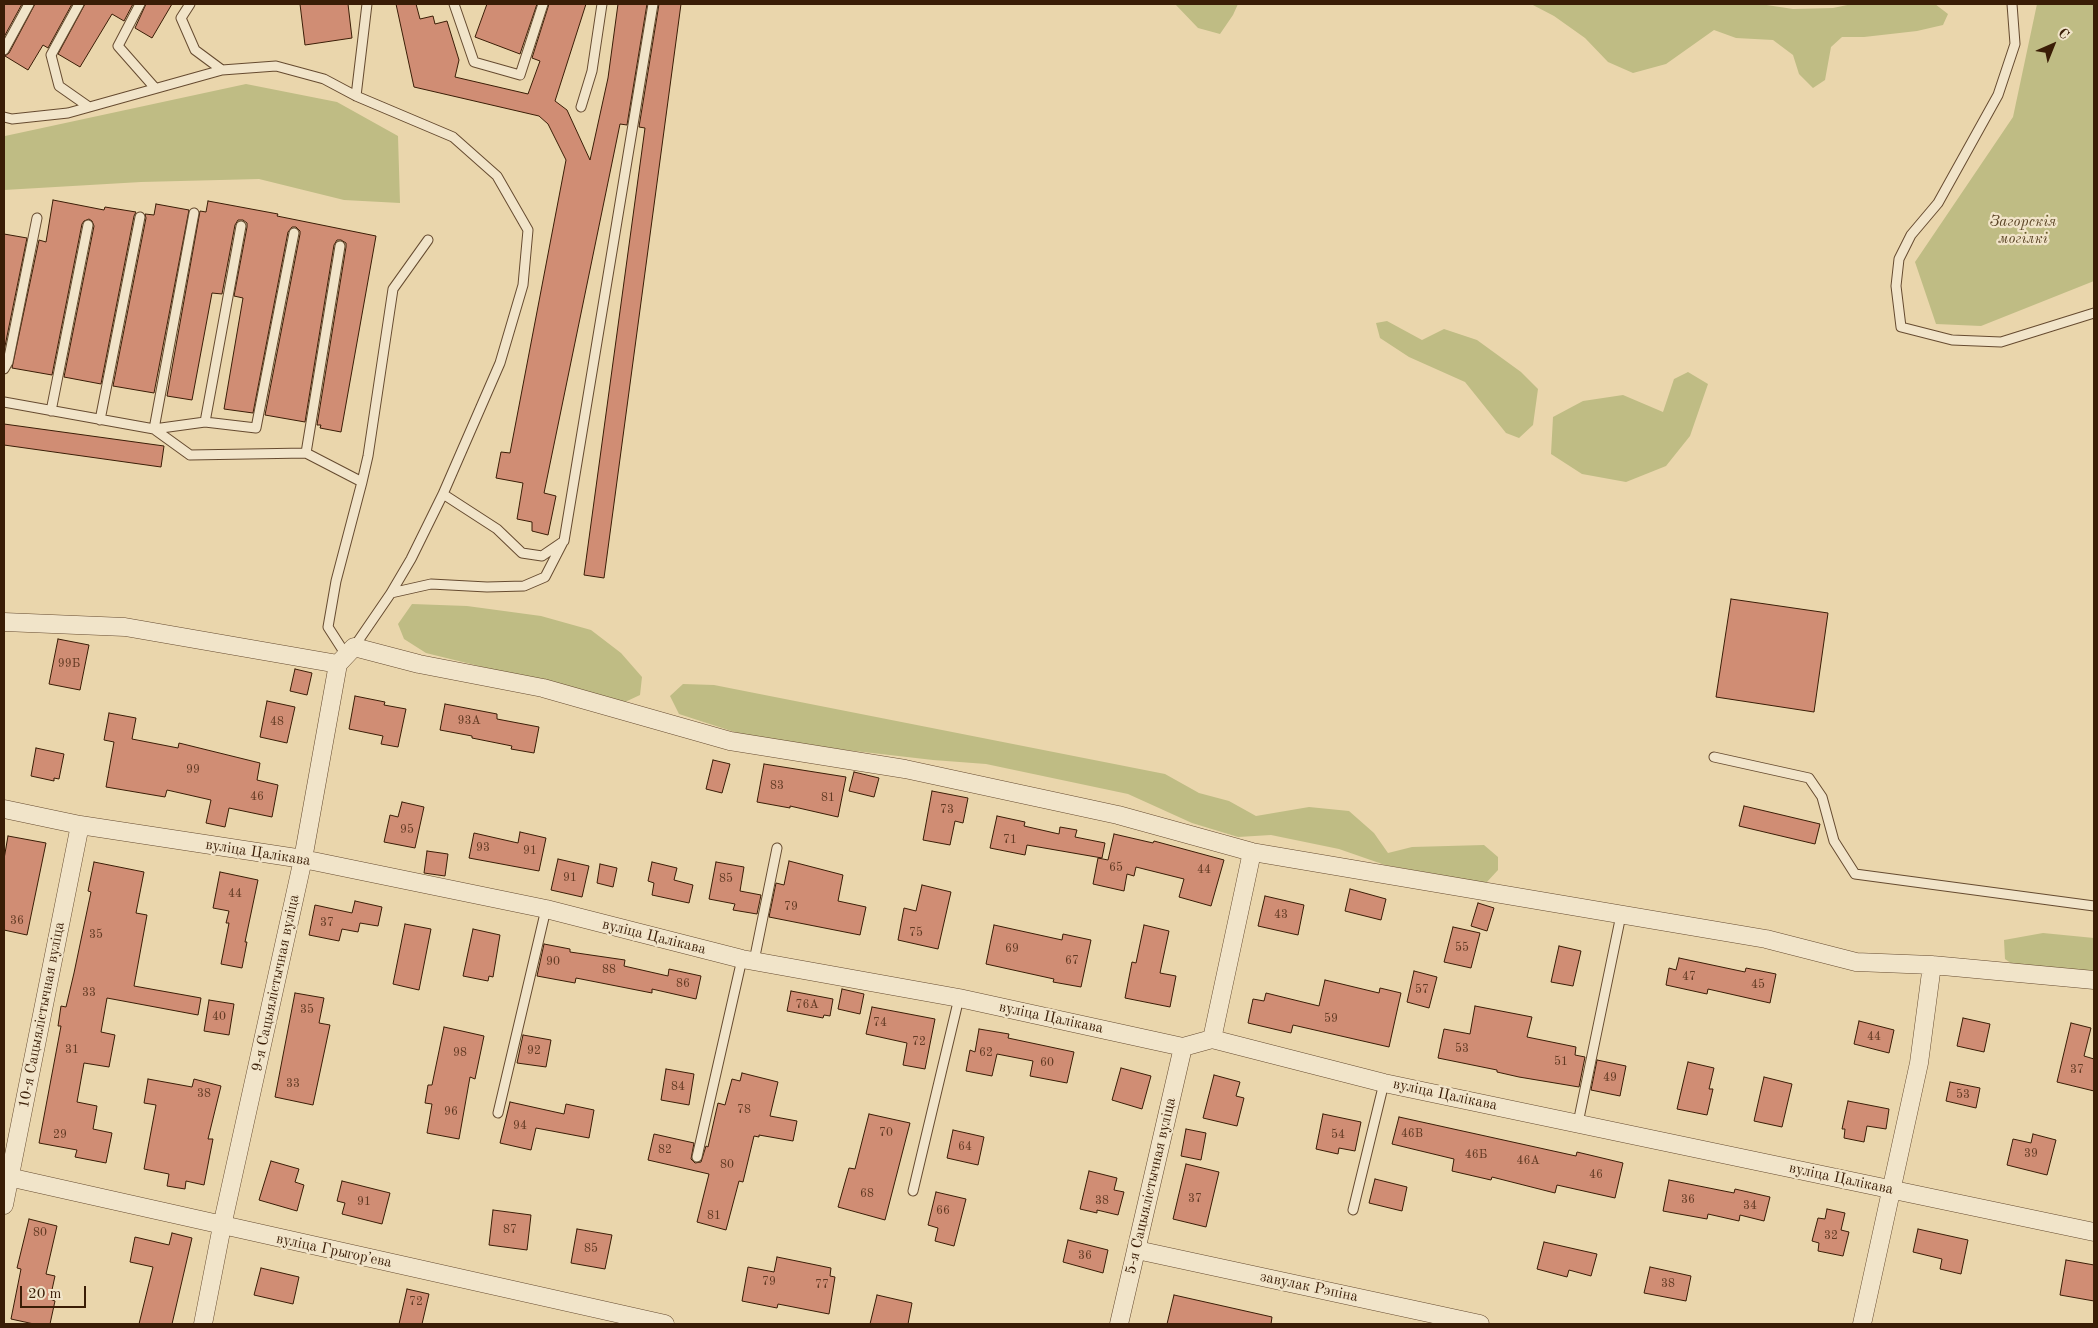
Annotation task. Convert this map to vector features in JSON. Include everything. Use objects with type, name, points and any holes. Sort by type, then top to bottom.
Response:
[{"type":"street","points":[[4,622],[125,626],[419,664],[543,688],[730,741],[915,771],[1118,815],[1252,852],[1766,939],[1856,962],[1932,965],[2094,980]]},
{"type":"street","name":"9-я Сацыялістычная вуліца","points":[[203,1324],[222,1226],[346,656]]},
{"type":"street","name":"вуліца Цалікава","points":[[4,809],[80,825],[303,860],[546,909],[748,960],[959,998],[1183,1047],[1212,1039],[1384,1082],[2094,1232]]},
{"type":"street","name":"10-я Сацыялістычная вуліца","points":[[4,1205],[7,1176],[80,825]]},
{"type":"street","points":[[1212,1039],[1252,852]]},
{"type":"street","points":[[1862,1324],[1919,1063],[1932,965]]},
{"type":"street","name":"5-я Сацыялістычная вуліца","points":[[1119,1324],[1183,1047]]},
{"type":"street","name":"вуліца Грыгорʼева","points":[[7,1176],[222,1226],[665,1324]]},
{"type":"street","name":"завулак Рэпіна","points":[[1137,1250],[1480,1324]]},
{"type":"lane","points":[[4,50],[29,4]]},
{"type":"lane","points":[[79,4],[51,55],[59,86],[89,107]]},
{"type":"lane","points":[[140,4],[118,46],[155,88]]},
{"type":"lane","points":[[190,4],[181,18],[196,50],[222,70]]},
{"type":"lane","points":[[356,96],[367,4]]},
{"type":"lane","points":[[454,4],[474,62],[520,74],[543,4]]},
{"type":"lane","points":[[581,107],[592,71],[602,4]]},
{"type":"lane","points":[[391,593],[430,584],[487,587],[524,586],[546,577],[564,541],[653,4]]},
{"type":"lane","points":[[2012,4],[2015,44],[1998,95],[1938,203],[1912,235],[1899,259],[1896,286],[1901,327],[1952,340],[2001,342],[2094,313]]},
{"type":"lane","points":[[4,117],[12,119],[68,113],[222,70],[276,66],[324,79],[356,96],[453,137],[496,176],[528,230],[523,285],[500,363],[443,494],[411,559],[391,593],[346,656],[328,627],[336,581],[368,456],[393,288],[428,240]]},
{"type":"lane","points":[[154,430],[194,213]]},
{"type":"lane","points":[[100,420],[140,217]]},
{"type":"lane","points":[[4,369],[8,362],[37,218]]},
{"type":"lane","points":[[51,411],[88,225]]},
{"type":"lane","points":[[205,422],[241,226]]},
{"type":"lane","points":[[4,402],[154,430],[205,422],[256,428],[294,233]]},
{"type":"lane","points":[[306,453],[340,246]]},
{"type":"lane","points":[[154,430],[190,455],[306,453],[362,482]]},
{"type":"lane","points":[[443,494],[497,529],[522,553],[542,556],[564,541]]},
{"type":"lane","points":[[1714,757],[1809,778],[1822,797],[1834,841],[1856,874],[2094,906]]},
{"type":"lane","points":[[697,1158],[777,848]]},
{"type":"lane","points":[[498,1113],[546,909]]},
{"type":"lane","points":[[1578,1122],[1621,915]]},
{"type":"lane","points":[[913,1191],[959,998]]},
{"type":"lane","points":[[1353,1210],[1384,1082]]},
{"type":"green space","points":[[1175,4],[1238,4],[1220,34],[1198,28]]},
{"type":"green space","points":[[1531,4],[1760,4],[1793,9],[1833,8],[1852,4],[1935,4],[1948,14],[1943,25],[1917,31],[1864,37],[1842,37],[1831,47],[1825,80],[1813,88],[1799,74],[1793,55],[1773,40],[1736,38],[1714,30],[1666,64],[1633,73],[1608,62],[1585,38],[1554,16]]},
{"type":"green space","name":"Загорскія могілкі","points":[[2037,4],[2094,4],[2094,281],[1981,326],[1936,324],[1915,262],[2013,117]]},
{"type":"green space","points":[[246,84],[337,102],[398,136],[400,203],[344,200],[259,179],[141,182],[4,190],[5,136]]},
{"type":"green space","points":[[1387,321],[1422,340],[1444,329],[1477,340],[1521,372],[1538,389],[1533,425],[1519,438],[1506,433],[1465,382],[1409,357],[1380,338],[1376,323]]},
{"type":"green space","points":[[1688,372],[1708,384],[1690,436],[1666,466],[1626,482],[1582,474],[1551,454],[1553,417],[1583,401],[1623,395],[1663,412],[1674,379]]},
{"type":"green space","points":[[412,604],[467,606],[541,616],[591,630],[621,653],[642,677],[640,695],[625,702],[426,653],[404,639],[398,624]]},
{"type":"green space","points":[[683,684],[714,685],[1165,774],[1199,793],[1229,801],[1256,816],[1309,807],[1349,811],[1374,833],[1388,853],[1412,847],[1484,845],[1498,857],[1498,870],[1486,883],[1385,865],[1339,849],[1271,835],[1238,837],[1192,823],[1128,794],[986,764],[933,760],[759,740],[679,714],[670,696]]},
{"type":"green space","points":[[2043,933],[2094,938],[2094,980],[2019,969],[2005,959],[2004,940]]},
{"type":"building","points":[[4,4],[22,4],[4,37]]},
{"type":"building","points":[[35,4],[72,4],[48,48],[43,45],[28,70],[5,56],[9,53]]},
{"type":"building","points":[[85,4],[133,4],[124,21],[112,14],[80,67],[58,54]]},
{"type":"building","points":[[146,4],[172,4],[152,38],[135,28]]},
{"type":"building","points":[[300,4],[348,4],[352,38],[305,45]]},
{"type":"building","points":[[396,4],[416,4],[420,19],[433,16],[435,24],[447,21],[459,60],[455,77],[528,94],[540,61],[532,58],[549,4],[586,4],[555,101],[567,110],[590,160],[608,78],[618,4],[647,4],[627,125],[620,124],[544,493],[556,496],[548,535],[532,531],[532,522],[517,519],[523,483],[496,478],[501,452],[510,453],[566,160],[548,124],[539,116],[414,87]]},
{"type":"building","points":[[487,4],[537,4],[520,54],[475,37]]},
{"type":"building","points":[[659,4],[681,4],[604,578],[584,575],[645,128],[639,127]]},
{"type":"building","points":[[53,200],[104,210],[105,207],[136,212],[101,384],[64,377],[94,226],[89,219],[82,224],[52,375],[12,368],[39,240],[46,242]]},
{"type":"building","points":[[208,201],[278,214],[277,216],[376,236],[341,432],[320,428],[321,425],[317,425],[346,247],[346,243],[341,240],[337,240],[334,245],[305,422],[265,415],[300,234],[296,227],[292,227],[288,232],[253,413],[224,409],[243,298],[234,296],[247,227],[247,223],[243,220],[238,220],[235,225],[222,294],[212,293],[192,400],[167,396],[200,211],[206,212]]},
{"type":"building","points":[[156,204],[189,210],[154,393],[113,386],[146,218],[145,214],[154,215]]},
{"type":"building","points":[[4,234],[27,238],[4,351]]},
{"type":"building","points":[[4,424],[164,446],[161,467],[4,445]]},
{"type":"building","points":[[1731,599],[1828,613],[1814,712],[1716,697]]},
{"type":"building","points":[[58,639],[89,645],[80,690],[49,684]]},
{"type":"building","points":[[295,669],[312,673],[307,695],[290,691]]},
{"type":"building","points":[[355,696],[385,702],[384,705],[406,709],[398,747],[381,744],[383,736],[349,729]]},
{"type":"building","points":[[267,701],[295,707],[287,743],[260,737]]},
{"type":"building","points":[[445,704],[497,714],[497,719],[539,727],[534,753],[511,749],[512,746],[472,738],[472,736],[440,730]]},
{"type":"building","points":[[109,713],[136,718],[132,739],[178,748],[179,743],[260,763],[257,780],[278,785],[272,817],[229,808],[225,827],[206,823],[211,800],[167,790],[165,797],[106,787],[114,742],[104,740]]},
{"type":"building","points":[[36,748],[64,754],[59,779],[54,778],[54,781],[31,776]]},
{"type":"building","points":[[713,760],[730,764],[722,793],[706,789]]},
{"type":"building","points":[[764,764],[846,777],[838,817],[790,806],[790,808],[757,802]]},
{"type":"building","points":[[854,772],[879,778],[874,797],[849,791]]},
{"type":"building","points":[[932,791],[968,798],[963,823],[955,821],[950,845],[923,840]]},
{"type":"building","points":[[402,802],[424,807],[415,848],[384,842],[390,815],[398,817]]},
{"type":"building","points":[[1744,806],[1820,824],[1815,844],[1739,826]]},
{"type":"building","points":[[997,816],[1025,822],[1024,826],[1059,834],[1060,827],[1077,830],[1075,837],[1105,843],[1102,858],[1027,845],[1025,855],[990,848]]},
{"type":"building","points":[[520,832],[546,838],[539,871],[469,858],[474,833],[518,843]]},
{"type":"building","points":[[1114,834],[1153,843],[1154,841],[1224,860],[1211,906],[1179,897],[1184,879],[1136,867],[1134,876],[1127,874],[1124,891],[1093,884],[1098,858],[1108,860]]},
{"type":"building","points":[[8,836],[46,843],[27,935],[4,930],[4,859]]},
{"type":"building","points":[[427,851],[448,854],[445,876],[424,873]]},
{"type":"building","points":[[558,859],[589,866],[582,897],[551,890]]},
{"type":"building","points":[[789,861],[843,875],[838,901],[866,907],[860,935],[769,917],[776,883],[784,885]]},
{"type":"building","points":[[94,862],[144,872],[136,913],[147,915],[134,986],[201,998],[198,1015],[107,998],[101,1032],[115,1035],[109,1067],[84,1063],[77,1102],[97,1106],[93,1129],[112,1133],[106,1163],[75,1157],[77,1150],[39,1143],[61,1026],[58,1026],[61,1006],[66,1007],[74,973],[91,892],[88,891]]},
{"type":"building","points":[[652,862],[677,868],[674,880],[693,885],[689,903],[652,895],[654,883],[648,881]]},
{"type":"building","points":[[716,862],[744,867],[740,891],[761,895],[757,914],[733,910],[735,904],[709,899]]},
{"type":"building","points":[[600,864],[617,868],[613,887],[597,883]]},
{"type":"building","points":[[220,872],[258,880],[245,942],[247,942],[242,968],[221,964],[229,923],[226,923],[229,911],[213,908]]},
{"type":"building","points":[[922,885],[951,892],[938,949],[898,940],[904,908],[916,911]]},
{"type":"building","points":[[1350,889],[1386,899],[1381,920],[1345,911]]},
{"type":"building","points":[[1265,896],[1304,905],[1298,935],[1258,926]]},
{"type":"building","points":[[355,901],[382,907],[378,926],[360,923],[358,932],[342,929],[339,941],[309,935],[315,905],[352,913]]},
{"type":"building","points":[[1478,903],[1494,908],[1487,931],[1471,926]]},
{"type":"building","points":[[405,924],[431,929],[419,990],[393,984]]},
{"type":"building","points":[[994,925],[1062,940],[1063,934],[1091,940],[1081,987],[1053,982],[1054,979],[986,964]]},
{"type":"building","points":[[1144,925],[1169,931],[1160,973],[1176,976],[1170,1007],[1125,998],[1132,962],[1136,963]]},
{"type":"building","points":[[1453,927],[1480,933],[1471,968],[1444,962]]},
{"type":"building","points":[[473,929],[500,935],[493,977],[489,976],[488,981],[463,976]]},
{"type":"building","points":[[544,944],[570,949],[570,952],[625,960],[624,966],[668,976],[669,969],[701,976],[696,999],[652,989],[652,993],[576,978],[575,983],[537,976]]},
{"type":"building","points":[[1559,946],[1581,951],[1573,986],[1551,982]]},
{"type":"building","points":[[1679,958],[1745,972],[1746,968],[1776,974],[1770,1003],[1708,989],[1707,994],[1666,985],[1669,968],[1676,970]]},
{"type":"building","points":[[1414,971],[1437,977],[1429,1008],[1407,1002]]},
{"type":"building","points":[[1325,980],[1379,993],[1380,988],[1401,993],[1389,1047],[1293,1025],[1291,1033],[1248,1023],[1253,999],[1264,1001],[1266,993],[1319,1006]]},
{"type":"building","points":[[842,989],[864,994],[860,1014],[838,1009]]},
{"type":"building","points":[[791,991],[833,999],[830,1016],[824,1015],[823,1018],[787,1011]]},
{"type":"building","points":[[295,993],[324,998],[319,1023],[330,1025],[313,1105],[275,1097]]},
{"type":"building","points":[[209,1000],[234,1004],[229,1035],[204,1031]]},
{"type":"building","points":[[1475,1006],[1532,1017],[1527,1037],[1576,1047],[1575,1055],[1585,1057],[1579,1087],[1519,1077],[1497,1072],[1497,1070],[1438,1058],[1444,1029],[1470,1034]]},
{"type":"building","points":[[872,1007],[935,1019],[925,1069],[903,1065],[907,1043],[866,1034]]},
{"type":"building","points":[[1963,1018],[1990,1024],[1984,1052],[1957,1046]]},
{"type":"building","points":[[1859,1021],[1894,1030],[1889,1053],[1854,1044]]},
{"type":"building","points":[[2071,1023],[2091,1028],[2084,1056],[2094,1059],[2094,1091],[2057,1082]]},
{"type":"building","points":[[444,1027],[484,1036],[475,1079],[470,1077],[459,1139],[427,1133],[432,1104],[425,1103],[428,1085],[432,1085]]},
{"type":"building","points":[[979,1029],[1009,1034],[1008,1038],[1074,1052],[1067,1083],[1030,1076],[1033,1061],[997,1054],[992,1076],[966,1071],[970,1050],[975,1052]]},
{"type":"building","points":[[523,1035],[551,1040],[546,1067],[517,1063]]},
{"type":"building","points":[[1597,1060],[1626,1066],[1620,1096],[1591,1090]]},
{"type":"building","points":[[1688,1062],[1714,1068],[1709,1089],[1713,1089],[1707,1115],[1677,1109]]},
{"type":"building","points":[[1121,1068],[1151,1076],[1142,1109],[1112,1100]]},
{"type":"building","points":[[666,1069],[694,1074],[689,1105],[661,1100]]},
{"type":"building","points":[[742,1073],[778,1082],[770,1116],[797,1121],[793,1141],[759,1135],[759,1137],[754,1136],[743,1182],[739,1181],[726,1230],[697,1222],[709,1174],[648,1160],[654,1134],[694,1143],[691,1159],[695,1163],[701,1162],[706,1146],[708,1147],[718,1103],[725,1105],[732,1079],[740,1081]]},
{"type":"building","points":[[1214,1075],[1240,1082],[1236,1096],[1244,1098],[1237,1126],[1203,1118]]},
{"type":"building","points":[[1764,1077],[1792,1084],[1782,1127],[1754,1121]]},
{"type":"building","points":[[148,1079],[192,1087],[194,1079],[221,1086],[208,1139],[213,1139],[204,1185],[186,1181],[185,1189],[167,1186],[169,1174],[144,1169],[156,1105],[144,1103]]},
{"type":"building","points":[[1950,1082],[1980,1088],[1976,1108],[1946,1101]]},
{"type":"building","points":[[1848,1101],[1889,1109],[1886,1129],[1867,1126],[1864,1142],[1844,1138],[1845,1129],[1842,1129]]},
{"type":"building","points":[[510,1102],[564,1114],[566,1104],[594,1110],[589,1138],[536,1128],[531,1150],[500,1143]]},
{"type":"building","points":[[869,1114],[910,1123],[885,1220],[838,1207],[849,1168],[855,1169]]},
{"type":"building","points":[[1323,1114],[1361,1122],[1355,1151],[1339,1148],[1338,1154],[1316,1149]]},
{"type":"building","points":[[1399,1117],[1576,1156],[1577,1152],[1623,1163],[1615,1198],[1557,1185],[1555,1193],[1492,1177],[1491,1180],[1452,1171],[1454,1159],[1392,1144]]},
{"type":"building","points":[[1186,1129],[1206,1133],[1201,1160],[1181,1156]]},
{"type":"building","points":[[953,1130],[984,1137],[978,1165],[947,1158]]},
{"type":"building","points":[[2033,1134],[2056,1140],[2047,1175],[2007,1165],[2013,1139],[2031,1143]]},
{"type":"building","points":[[271,1161],[299,1169],[295,1182],[304,1185],[297,1211],[259,1200]]},
{"type":"building","points":[[1186,1164],[1219,1172],[1206,1227],[1173,1219]]},
{"type":"building","points":[[1089,1171],[1117,1178],[1114,1190],[1124,1192],[1118,1215],[1097,1210],[1097,1213],[1080,1209]]},
{"type":"building","points":[[1375,1179],[1407,1187],[1402,1211],[1369,1203]]},
{"type":"building","points":[[1669,1180],[1734,1193],[1735,1189],[1770,1197],[1764,1221],[1740,1215],[1739,1221],[1708,1214],[1707,1219],[1663,1211]]},
{"type":"building","points":[[342,1181],[390,1193],[382,1224],[342,1214],[345,1203],[337,1201]]},
{"type":"building","points":[[936,1192],[966,1199],[954,1246],[935,1241],[938,1228],[928,1225]]},
{"type":"building","points":[[1827,1209],[1845,1213],[1841,1230],[1849,1232],[1843,1256],[1818,1251],[1819,1243],[1812,1241],[1818,1218],[1825,1219]]},
{"type":"building","points":[[493,1210],[531,1215],[527,1250],[489,1245]]},
{"type":"building","points":[[29,1219],[57,1226],[46,1274],[55,1276],[50,1299],[55,1301],[50,1324],[34,1324],[11,1319],[21,1269],[17,1268]]},
{"type":"building","points":[[577,1229],[612,1235],[605,1269],[571,1263]]},
{"type":"building","points":[[1918,1229],[1968,1240],[1961,1274],[1940,1269],[1942,1259],[1913,1252]]},
{"type":"building","points":[[172,1233],[192,1238],[172,1324],[139,1324],[153,1267],[130,1262],[135,1237],[169,1245]]},
{"type":"building","points":[[1068,1240],[1108,1250],[1103,1273],[1063,1262]]},
{"type":"building","points":[[1544,1242],[1597,1254],[1591,1276],[1569,1270],[1567,1277],[1537,1269]]},
{"type":"building","points":[[777,1257],[831,1268],[830,1276],[835,1277],[829,1314],[778,1304],[777,1308],[742,1301],[748,1267],[774,1272]]},
{"type":"building","points":[[2066,1260],[2094,1265],[2094,1301],[2060,1295]]},
{"type":"building","points":[[1650,1267],[1691,1276],[1686,1301],[1644,1293]]},
{"type":"building","points":[[261,1268],[299,1277],[293,1304],[254,1295]]},
{"type":"building","points":[[407,1289],[429,1294],[422,1324],[399,1324]]},
{"type":"building","points":[[877,1295],[912,1303],[908,1324],[870,1324]]},
{"type":"building","points":[[1174,1295],[1272,1317],[1271,1324],[1167,1324]]}]
